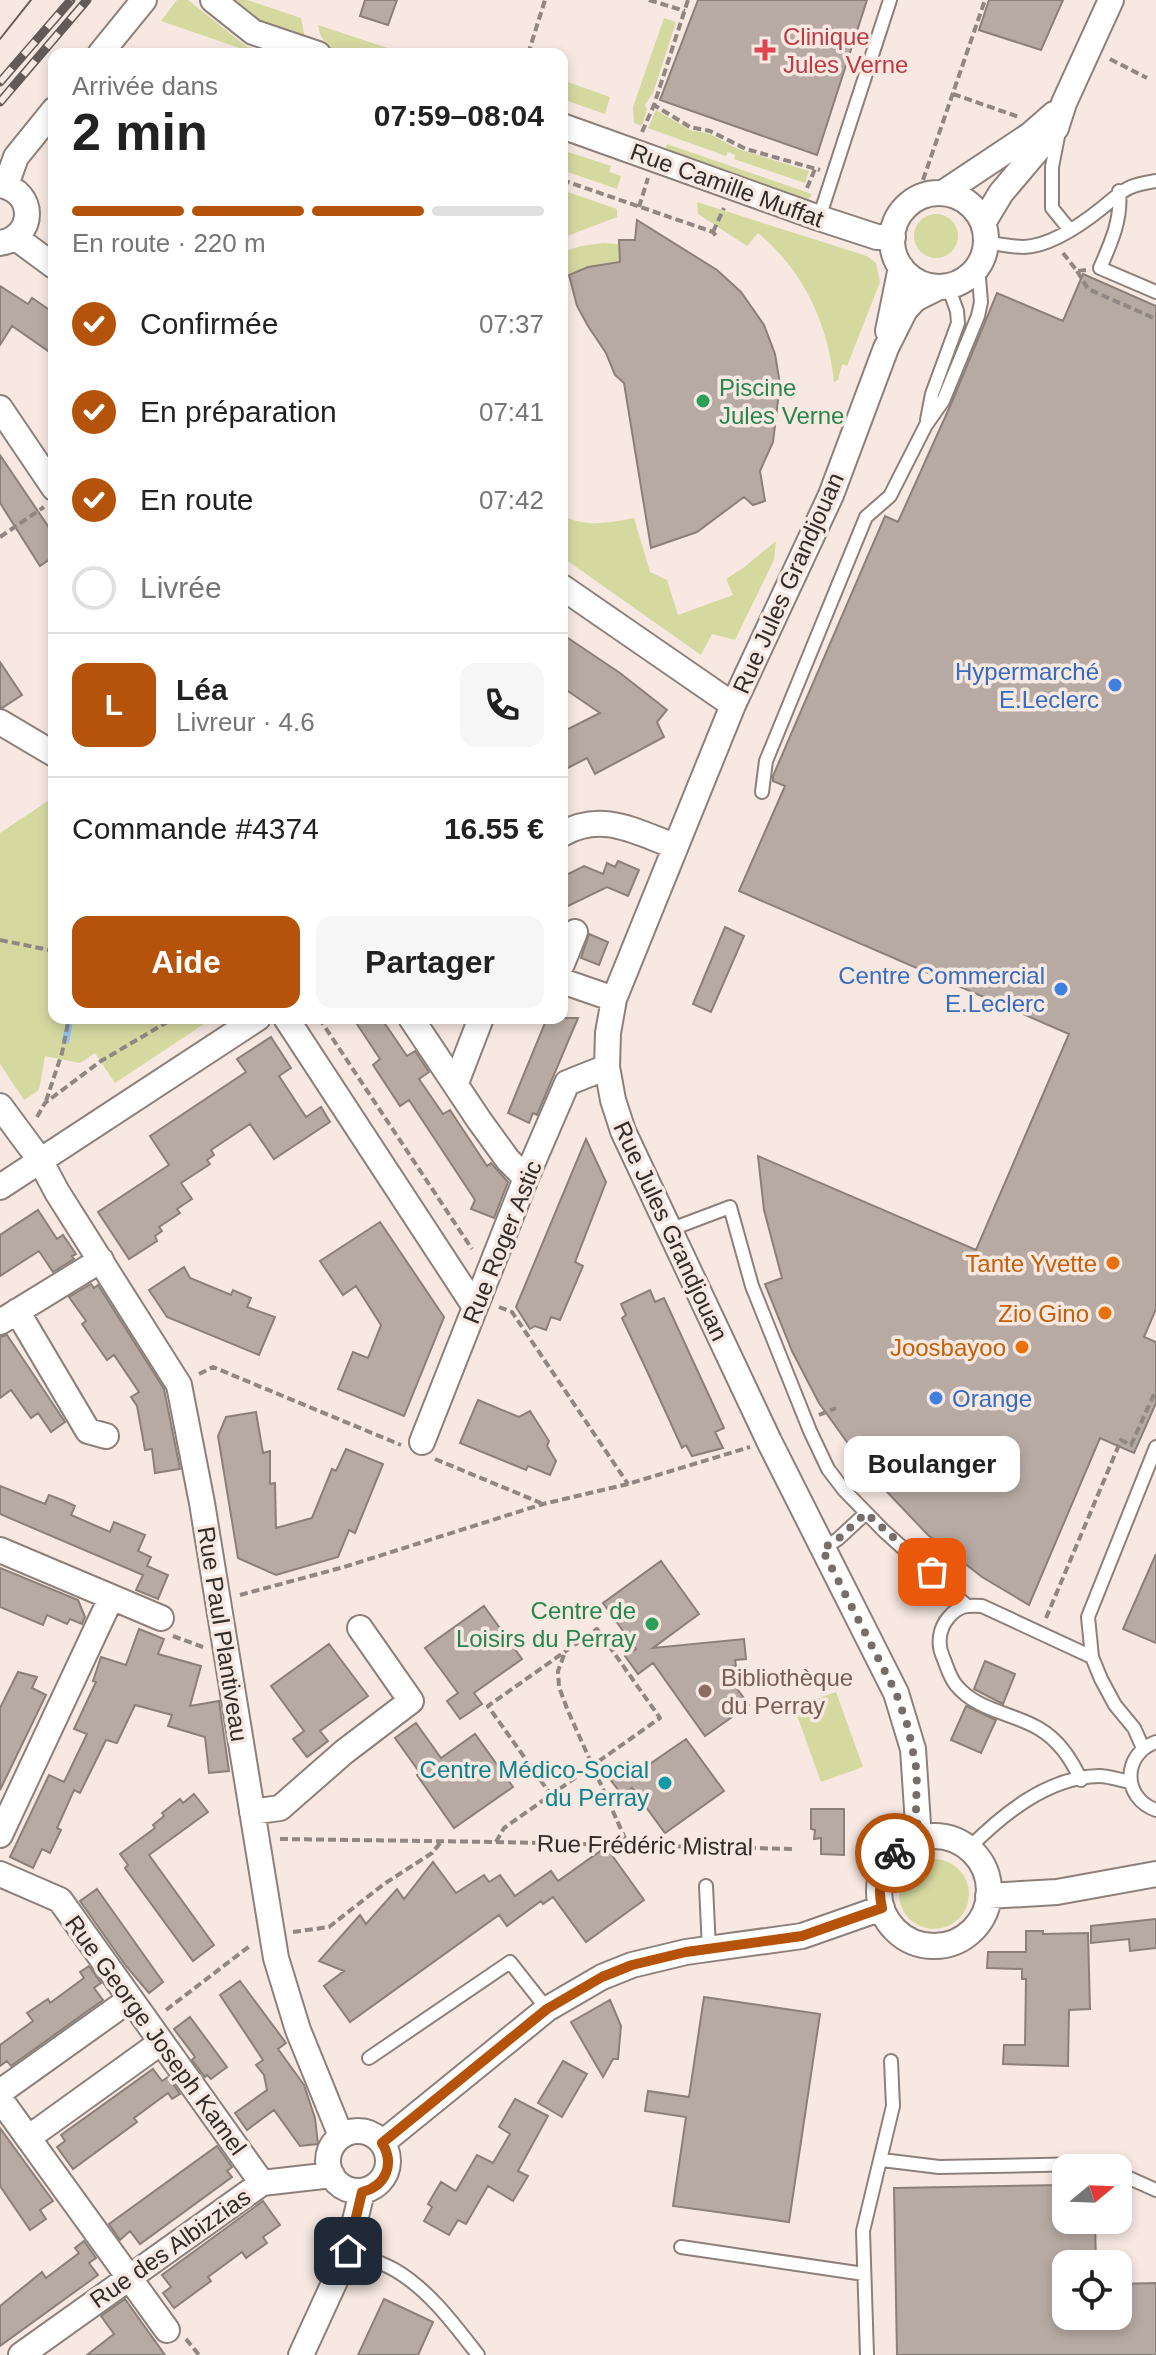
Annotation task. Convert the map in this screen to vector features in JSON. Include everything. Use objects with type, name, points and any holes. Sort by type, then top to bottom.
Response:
[{"type":"street","points":[[105,48],[144,0]]},
{"type":"street","points":[[213,0],[253,32],[300,48]]},
{"type":"street","points":[[985,232],[970,204],[960,197],[943,193],[927,194],[902,211],[893,237],[893,250],[901,267],[921,284],[943,287],[965,280],[978,267],[985,232],[1001,193],[1056,128],[1064,103],[1111,0]]},
{"type":"street","points":[[943,193],[1030,135],[1064,103]]},
{"type":"street","points":[[48,117],[16,157],[3,185],[20,194],[27,206],[26,224],[8,241],[48,263]]},
{"type":"street","name":"Rue Camille Muffat","points":[[568,128],[819,218],[877,237],[893,237]]},
{"type":"street","name":"Rue Jules Grandjouan","points":[[886,348],[891,305],[901,267]]},
{"type":"street","name":"Rue Jules Grandjouan","points":[[919,1839],[917,1772],[908,1727],[896,1693],[769,1441],[623,1131],[607,1067],[614,999],[733,705],[831,495],[886,348],[905,310],[915,299],[943,287]]},
{"type":"street","points":[[0,408],[48,487]]},
{"type":"street","points":[[568,591],[733,705]]},
{"type":"street","points":[[0,722],[48,750]]},
{"type":"street","points":[[568,831],[576,826],[605,822],[675,846]]},
{"type":"street","points":[[568,949],[575,932]]},
{"type":"street","points":[[568,983],[614,999]]},
{"type":"street","points":[[0,1187],[249,1024]]},
{"type":"street","points":[[290,1024],[475,1307]]},
{"type":"street","points":[[415,1024],[508,1160],[526,1178]]},
{"type":"street","points":[[456,1083],[479,1024]]},
{"type":"street","name":"Rue Roger Astic","points":[[421,1449],[488,1273],[567,1083],[607,1067]]},
{"type":"street","name":"Rue Paul Plantiveau","points":[[0,1106],[40,1160],[179,1385],[202,1503],[276,1958],[298,2030],[341,2136]]},
{"type":"street","points":[[101,1260],[8,1317],[88,1431],[106,1436]]},
{"type":"street","points":[[0,1550],[111,1598],[161,1625]]},
{"type":"street","points":[[0,1835],[111,1598]]},
{"type":"street","points":[[252,1812],[280,1808],[344,1752],[411,1701],[360,1628]]},
{"type":"street","points":[[943,1837],[968,1849],[985,1870],[988,1896],[983,1916],[973,1930],[954,1942],[940,1946],[918,1943],[902,1935],[882,1908],[880,1885],[887,1864],[903,1846],[919,1839],[943,1837]]},
{"type":"street","name":"Rue George Joseph Kamel","points":[[0,1874],[60,1900],[262,2183]]},
{"type":"street","points":[[988,1896],[1057,1892],[1156,1874]]},
{"type":"street","points":[[382,2143],[547,2009],[602,1977],[632,1965],[686,1952],[802,1936],[882,1908]]},
{"type":"street","points":[[0,2092],[129,2000]]},
{"type":"street","points":[[28,2138],[160,2043]]},
{"type":"street","points":[[0,2099],[167,2330]]},
{"type":"street","points":[[352,2131],[363,2131],[382,2143],[389,2158],[385,2175],[373,2188],[362,2192],[343,2188],[332,2175],[329,2154],[334,2144],[352,2131]]},
{"type":"street","name":"Rue des Albizzias","points":[[21,2355],[262,2183],[332,2175]]},
{"type":"street","points":[[301,2355],[348,2251],[362,2192]]},
{"type":"lane","points":[[819,218],[890,0]]},
{"type":"lane","points":[[1064,103],[1052,167],[1051,191],[1052,208],[1069,229]]},
{"type":"lane","points":[[985,232],[1023,247],[1036,245],[1102,208],[1119,191],[1156,181]]},
{"type":"lane","points":[[1119,191],[1120,205],[1113,237],[1100,268],[1156,292]]},
{"type":"lane","points":[[762,792],[766,761],[866,517],[890,496],[926,425],[943,401],[978,316],[981,302],[978,267]]},
{"type":"lane","points":[[926,425],[932,394],[958,323],[957,311],[943,287]]},
{"type":"lane","points":[[669,1230],[730,1207],[752,1286],[828,1469],[866,1513],[966,1605]]},
{"type":"lane","points":[[1143,1748],[1134,1728],[1115,1705],[1092,1657],[1088,1617],[1156,1447]]},
{"type":"lane","points":[[822,1549],[866,1513]]},
{"type":"lane","points":[[1081,1780],[1058,1743],[1038,1727],[966,1696],[954,1683],[941,1651],[940,1635],[945,1621],[955,1610],[966,1605],[982,1606],[1092,1657]]},
{"type":"lane","points":[[1156,1742],[1143,1748],[1132,1763],[1130,1782],[1142,1803],[1156,1810]]},
{"type":"lane","points":[[968,1849],[1011,1810],[1040,1794],[1099,1776],[1130,1782]]},
{"type":"lane","points":[[706,1886],[709,1949]]},
{"type":"lane","points":[[369,2058],[510,1962],[547,2009]]},
{"type":"lane","points":[[867,2355],[863,2231],[893,2106],[891,2061]]},
{"type":"lane","points":[[882,2160],[939,2167],[1052,2165]]},
{"type":"lane","points":[[1132,2179],[1156,2190]]},
{"type":"lane","points":[[681,2247],[864,2274]]},
{"type":"lane","points":[[348,2251],[394,2269],[409,2280],[450,2318],[478,2355]]},
{"type":"path","points":[[530,48],[545,0]]},
{"type":"path","points":[[649,0],[685,11]]},
{"type":"path","points":[[642,132],[654,105],[688,0]]},
{"type":"path","points":[[917,198],[985,0]]},
{"type":"path","points":[[1107,58],[1147,78]]},
{"type":"path","points":[[953,94],[1029,120]]},
{"type":"path","points":[[654,105],[690,127],[710,131],[746,149],[833,174]]},
{"type":"path","points":[[807,188],[815,169]]},
{"type":"path","points":[[568,182],[714,234],[725,205]]},
{"type":"path","points":[[1059,248],[1088,289],[1156,319]]},
{"type":"path","points":[[1077,271],[1100,268]]},
{"type":"path","points":[[0,537],[48,499]]},
{"type":"path","points":[[0,940],[48,950]]},
{"type":"path","points":[[32,1120],[40,1115],[45,1103],[62,1053],[68,1024]]},
{"type":"path","points":[[45,1103],[101,1061],[164,1024]]},
{"type":"path","points":[[323,1024],[488,1273]]},
{"type":"path","points":[[475,1307],[490,1303],[512,1312],[628,1484]]},
{"type":"path","points":[[179,1385],[213,1367],[421,1449],[543,1504]]},
{"type":"path","points":[[1046,1618],[1121,1440],[1131,1445],[1156,1390]]},
{"type":"path","points":[[230,1598],[344,1567],[543,1504],[628,1484],[769,1441]]},
{"type":"path","points":[[161,1625],[215,1651]]},
{"type":"path","name":"Rue Frédéric Mistral","points":[[496,1842],[504,1828],[594,1765],[660,1718],[597,1629],[488,1706],[551,1795]]},
{"type":"path","points":[[565,1652],[558,1671],[559,1687],[628,1845]]},
{"type":"path","name":"Rue Frédéric Mistral","points":[[257,1841],[296,1838],[794,1849]]},
{"type":"path","points":[[291,1932],[329,1927],[384,1884],[432,1853],[441,1842]]},
{"type":"green space","points":[[177,0],[188,0],[252,48],[240,48],[161,21]]},
{"type":"green space","points":[[226,0],[247,0],[301,18],[306,43],[256,26]]},
{"type":"green space","points":[[664,18],[676,22],[653,93],[645,105],[647,109],[642,126],[634,123],[633,107]]},
{"type":"green space","points":[[318,25],[388,48],[328,48]]},
{"type":"green space","points":[[568,82],[610,97],[605,114],[568,101]]},
{"type":"green space","points":[[656,110],[690,130],[710,134],[738,149],[809,171],[805,183],[734,159],[735,155],[728,152],[726,156],[648,128]]},
{"type":"green space","points":[[667,144],[812,194],[807,202],[663,155]]},
{"type":"green space","points":[[568,152],[611,166],[609,172],[621,176],[617,189],[568,172]]},
{"type":"green space","points":[[568,192],[617,209],[617,217],[568,236]]},
{"type":"green space","points":[[697,202],[867,256],[876,263],[880,282],[847,366],[842,364],[838,380],[834,382],[826,340],[811,300],[788,264],[758,233],[747,246],[698,214]]},
{"type":"green space","points":[[936,214],[952,220],[958,236],[952,252],[936,258],[920,252],[914,236],[920,220]]},
{"type":"green space","points":[[619,244],[620,262],[588,267],[568,276],[568,250],[581,246]]},
{"type":"green space","points":[[568,518],[588,523],[634,518],[650,572],[667,580],[678,615],[733,595],[726,579],[776,541],[774,560],[735,640],[712,634],[701,655],[568,561]]},
{"type":"green space","points":[[48,801],[48,1024],[204,1024],[115,1083],[95,1053],[80,1063],[45,1056],[39,1090],[24,1100],[0,1064],[0,833]]},
{"type":"green space","points":[[836,1692],[863,1767],[821,1782],[794,1707]]},
{"type":"green space","points":[[934,1859],[959,1869],[969,1894],[959,1919],[934,1929],[909,1919],[899,1894],[909,1869]]},
{"type":"building","points":[[365,0],[397,0],[388,25],[360,16]]},
{"type":"building","name":"Clinique Jules Verne","points":[[698,0],[867,0],[817,155],[660,100]]},
{"type":"building","points":[[989,0],[1063,0],[1041,50],[979,30]]},
{"type":"building","name":"Piscine Jules Verne","points":[[637,220],[717,270],[741,292],[764,325],[775,354],[780,384],[773,442],[760,471],[765,501],[753,505],[744,497],[697,532],[651,548],[624,383],[615,375],[606,353],[577,306],[569,275],[588,267],[620,262],[619,240],[635,240]]},
{"type":"building","name":"Centre Commercial E.Leclerc","points":[[1083,274],[1156,306],[1156,1309],[1144,1337],[1156,1342],[1156,1403],[1134,1453],[1100,1438],[1029,1605],[982,1577],[928,1535],[870,1474],[819,1403],[792,1351],[765,1284],[782,1278],[764,1210],[758,1156],[976,1250],[1069,1034],[739,891],[785,786],[773,781],[773,776],[885,516],[898,522],[997,293],[1063,321]]},
{"type":"building","points":[[0,286],[28,304],[32,298],[48,309],[48,351],[12,326],[0,345]]},
{"type":"building","points":[[0,455],[48,526],[48,560],[40,566],[0,503]]},
{"type":"building","points":[[568,638],[667,710],[657,722],[664,737],[595,774],[587,758],[568,768],[568,729],[600,713],[568,691]]},
{"type":"building","points":[[0,662],[22,695],[2,708],[0,707]]},
{"type":"building","points":[[618,861],[639,870],[628,896],[607,887],[568,906],[568,874],[584,866],[603,874],[607,863],[615,867]]},
{"type":"building","points":[[725,927],[744,936],[711,1012],[693,1004]]},
{"type":"building","points":[[589,934],[608,942],[599,965],[581,958]]},
{"type":"building","points":[[568,1018],[578,1018],[537,1115],[533,1113],[529,1123],[508,1113],[545,1024],[568,1024]]},
{"type":"building","points":[[357,1024],[385,1024],[407,1056],[415,1051],[429,1072],[419,1079],[443,1114],[450,1110],[487,1166],[491,1163],[508,1182],[494,1218],[471,1209],[475,1200],[409,1100],[400,1106],[373,1065],[380,1059]]},
{"type":"building","points":[[271,1037],[291,1068],[279,1076],[306,1117],[321,1107],[330,1122],[274,1159],[250,1124],[211,1150],[214,1155],[207,1160],[210,1164],[181,1183],[192,1199],[177,1209],[180,1213],[159,1227],[162,1231],[155,1236],[157,1241],[129,1259],[98,1212],[169,1165],[150,1136],[246,1072],[237,1059]]},
{"type":"building","points":[[586,1139],[606,1182],[575,1262],[583,1266],[560,1320],[551,1317],[546,1330],[535,1326],[530,1329],[516,1307]]},
{"type":"building","points":[[38,1210],[57,1239],[63,1235],[76,1254],[72,1256],[74,1259],[53,1272],[39,1251],[0,1276],[0,1235]]},
{"type":"building","points":[[380,1222],[444,1317],[404,1416],[338,1389],[353,1352],[368,1358],[381,1325],[356,1286],[343,1295],[320,1261]]},
{"type":"building","points":[[184,1267],[190,1278],[231,1295],[233,1290],[251,1298],[247,1307],[275,1317],[259,1355],[167,1317],[149,1290]]},
{"type":"building","points":[[91,1284],[94,1288],[98,1285],[164,1389],[180,1469],[155,1473],[152,1449],[145,1450],[137,1406],[131,1397],[139,1392],[114,1355],[107,1360],[82,1324],[86,1321],[69,1297]]},
{"type":"building","points":[[650,1290],[655,1302],[664,1298],[724,1428],[715,1432],[723,1448],[692,1456],[686,1445],[682,1448],[622,1318],[626,1315],[621,1304]]},
{"type":"building","points":[[7,1335],[65,1422],[51,1432],[38,1413],[31,1418],[11,1390],[0,1398],[0,1337]]},
{"type":"building","points":[[478,1400],[519,1417],[530,1411],[549,1441],[547,1446],[556,1461],[550,1475],[528,1466],[526,1470],[460,1443]]},
{"type":"building","points":[[256,1412],[263,1453],[270,1451],[270,1484],[275,1483],[276,1528],[312,1518],[332,1469],[336,1471],[346,1449],[383,1464],[355,1533],[349,1530],[338,1557],[276,1575],[238,1558],[218,1436],[226,1417]]},
{"type":"building","points":[[0,1486],[45,1504],[49,1495],[62,1500],[75,1506],[71,1515],[110,1532],[114,1522],[145,1535],[138,1551],[151,1557],[147,1566],[168,1575],[158,1599],[136,1590],[143,1575],[0,1514]]},
{"type":"building","points":[[1156,1554],[1156,1643],[1123,1629]]},
{"type":"building","points":[[661,1561],[699,1614],[653,1648],[744,1639],[746,1659],[735,1660],[736,1666],[721,1667],[749,1705],[705,1736],[653,1663],[638,1674],[625,1656],[636,1649],[603,1603]]},
{"type":"building","points":[[0,1568],[78,1600],[85,1617],[82,1624],[70,1619],[67,1624],[47,1615],[43,1625],[0,1607]]},
{"type":"building","points":[[484,1606],[522,1659],[474,1693],[482,1704],[460,1719],[447,1701],[458,1693],[425,1648]]},
{"type":"building","points":[[139,1629],[164,1639],[158,1654],[201,1666],[190,1706],[219,1701],[229,1771],[209,1773],[205,1737],[168,1726],[172,1715],[135,1705],[117,1743],[106,1740],[80,1793],[74,1790],[50,1853],[42,1849],[33,1868],[10,1857],[49,1775],[64,1782],[87,1734],[74,1729],[96,1682],[93,1681],[101,1657],[126,1665]]},
{"type":"building","points":[[329,1644],[368,1696],[320,1731],[328,1741],[307,1757],[293,1739],[304,1731],[271,1686]]},
{"type":"building","points":[[985,1661],[1015,1674],[1003,1704],[974,1689]]},
{"type":"building","points":[[18,1672],[37,1677],[32,1688],[46,1695],[0,1790],[0,1708]]},
{"type":"building","points":[[966,1706],[996,1720],[981,1753],[951,1740]]},
{"type":"building","points":[[416,1723],[441,1758],[475,1734],[513,1787],[454,1828],[395,1738]]},
{"type":"building","name":"Centre Médico-Social du Perray","points":[[686,1739],[724,1791],[665,1833],[632,1788],[622,1795],[609,1778],[631,1762],[638,1772]]},
{"type":"building","points":[[194,1794],[208,1812],[149,1855],[214,1945],[193,1961],[125,1868],[128,1865],[120,1854],[155,1828],[153,1825],[164,1816],[162,1813],[180,1799],[183,1803]]},
{"type":"building","points":[[811,1809],[844,1809],[844,1855],[821,1854],[821,1838],[814,1839],[815,1830],[811,1829]]},
{"type":"building","points":[[606,1847],[644,1900],[586,1942],[553,1897],[543,1904],[541,1901],[507,1926],[499,1915],[350,2022],[324,1986],[344,1971],[319,1961],[360,1915],[366,1924],[397,1889],[404,1899],[433,1862],[456,1893],[484,1875],[489,1882],[500,1875],[515,1896],[551,1871],[558,1881]]},
{"type":"building","points":[[97,1889],[163,1982],[149,1993],[80,1901]]},
{"type":"building","points":[[1156,1919],[1156,1948],[1130,1951],[1129,1939],[1091,1943],[1091,1926]]},
{"type":"building","points":[[1026,1931],[1043,1931],[1043,1934],[1088,1933],[1090,2009],[1069,2010],[1068,2066],[1003,2064],[1004,2045],[1025,2045],[1026,1979],[1022,1979],[1022,1969],[987,1968],[988,1952],[1026,1952]]},
{"type":"building","points":[[89,1966],[101,1983],[94,1988],[103,2000],[11,2066],[7,2061],[0,2066],[0,2045],[33,2021],[27,2013],[48,1999],[50,2003],[84,1978],[80,1972]]},
{"type":"building","points":[[240,1981],[286,2043],[278,2049],[304,2085],[315,2118],[318,2144],[300,2146],[274,2110],[247,2130],[235,2113],[267,2090],[264,2075],[256,2065],[263,2060],[220,1995]]},
{"type":"building","points":[[704,1997],[820,2014],[789,2222],[673,2206],[686,2117],[645,2111],[648,2091],[689,2097]]},
{"type":"building","points":[[610,2000],[621,2026],[618,2059],[613,2059],[603,2077],[571,2022]]},
{"type":"building","points":[[190,2017],[227,2067],[211,2079],[207,2075],[205,2077],[192,2060],[195,2057],[174,2029]]},
{"type":"building","points":[[563,2061],[587,2074],[562,2117],[538,2103]]},
{"type":"building","points":[[153,2069],[162,2081],[168,2077],[180,2094],[172,2099],[168,2093],[134,2118],[137,2122],[73,2169],[57,2147],[65,2141],[61,2135]]},
{"type":"building","points":[[515,2099],[548,2116],[518,2171],[528,2176],[513,2201],[488,2186],[466,2224],[458,2220],[449,2235],[424,2221],[432,2207],[428,2204],[441,2182],[456,2191],[477,2155],[493,2163],[510,2134],[499,2127]]},
{"type":"building","points":[[0,2128],[53,2201],[40,2210],[46,2219],[30,2230],[0,2186]]},
{"type":"building","points":[[217,2146],[232,2167],[227,2171],[232,2177],[140,2244],[130,2231],[120,2240],[109,2224]]},
{"type":"building","points":[[1052,2185],[1052,2234],[1095,2234],[1096,2250],[1052,2250],[1052,2330],[1132,2330],[1132,2284],[1156,2283],[1156,2355],[897,2355],[894,2188]]},
{"type":"building","points":[[263,2201],[280,2225],[263,2237],[267,2243],[246,2258],[242,2252],[208,2277],[211,2281],[174,2308],[163,2293],[171,2287],[162,2275]]},
{"type":"building","points":[[84,2241],[96,2258],[89,2263],[98,2275],[0,2346],[0,2306],[42,2272],[46,2278],[79,2253],[75,2248]]},
{"type":"building","points":[[125,2299],[165,2355],[87,2355],[114,2334],[101,2316]]},
{"type":"building","points":[[384,2299],[433,2322],[418,2355],[358,2355]]},
{"type":"waterway","points":[[66,1040],[69,1024]]},
{"type":"tram line","points":[[0,39],[31,0]]},
{"type":"railway","points":[[0,82],[71,0]]},
{"type":"railway","points":[[0,102],[87,0]]},
{"type":"way so far","points":[[895,1853],[919,1839],[917,1772],[908,1727],[896,1693],[822,1549],[866,1513],[932,1572]]},
{"type":"place","name":"Clinique Jules Verne","points":[[765,50]]},
{"type":"place","name":"Piscine Jules Verne","points":[[703,401]]},
{"type":"place","name":"Hypermarché E.Leclerc","points":[[1115,685]]},
{"type":"place","name":"Centre Commercial E.Leclerc","points":[[1061,989]]},
{"type":"place","name":"Tante Yvette","points":[[1113,1263]]},
{"type":"place","name":"Zio Gino","points":[[1105,1313]]},
{"type":"place","name":"Joosbayoo","points":[[1022,1347]]},
{"type":"place","name":"Orange","points":[[936,1398]]},
{"type":"place","name":"Boulanger","points":[[932,1572]]},
{"type":"place","name":"Centre de Loisirs du Perray","points":[[652,1624]]},
{"type":"place","name":"Bibliothèque du Perray","points":[[705,1691]]},
{"type":"place","name":"Centre Médico-Social du Perray","points":[[665,1783]]},
{"type":"route","points":[[348,2251],[362,2192],[379,2184],[389,2165],[382,2143],[547,2009],[602,1977],[632,1965],[686,1952],[802,1936],[882,1908],[879,1892],[881,1878],[895,1853]]}]
